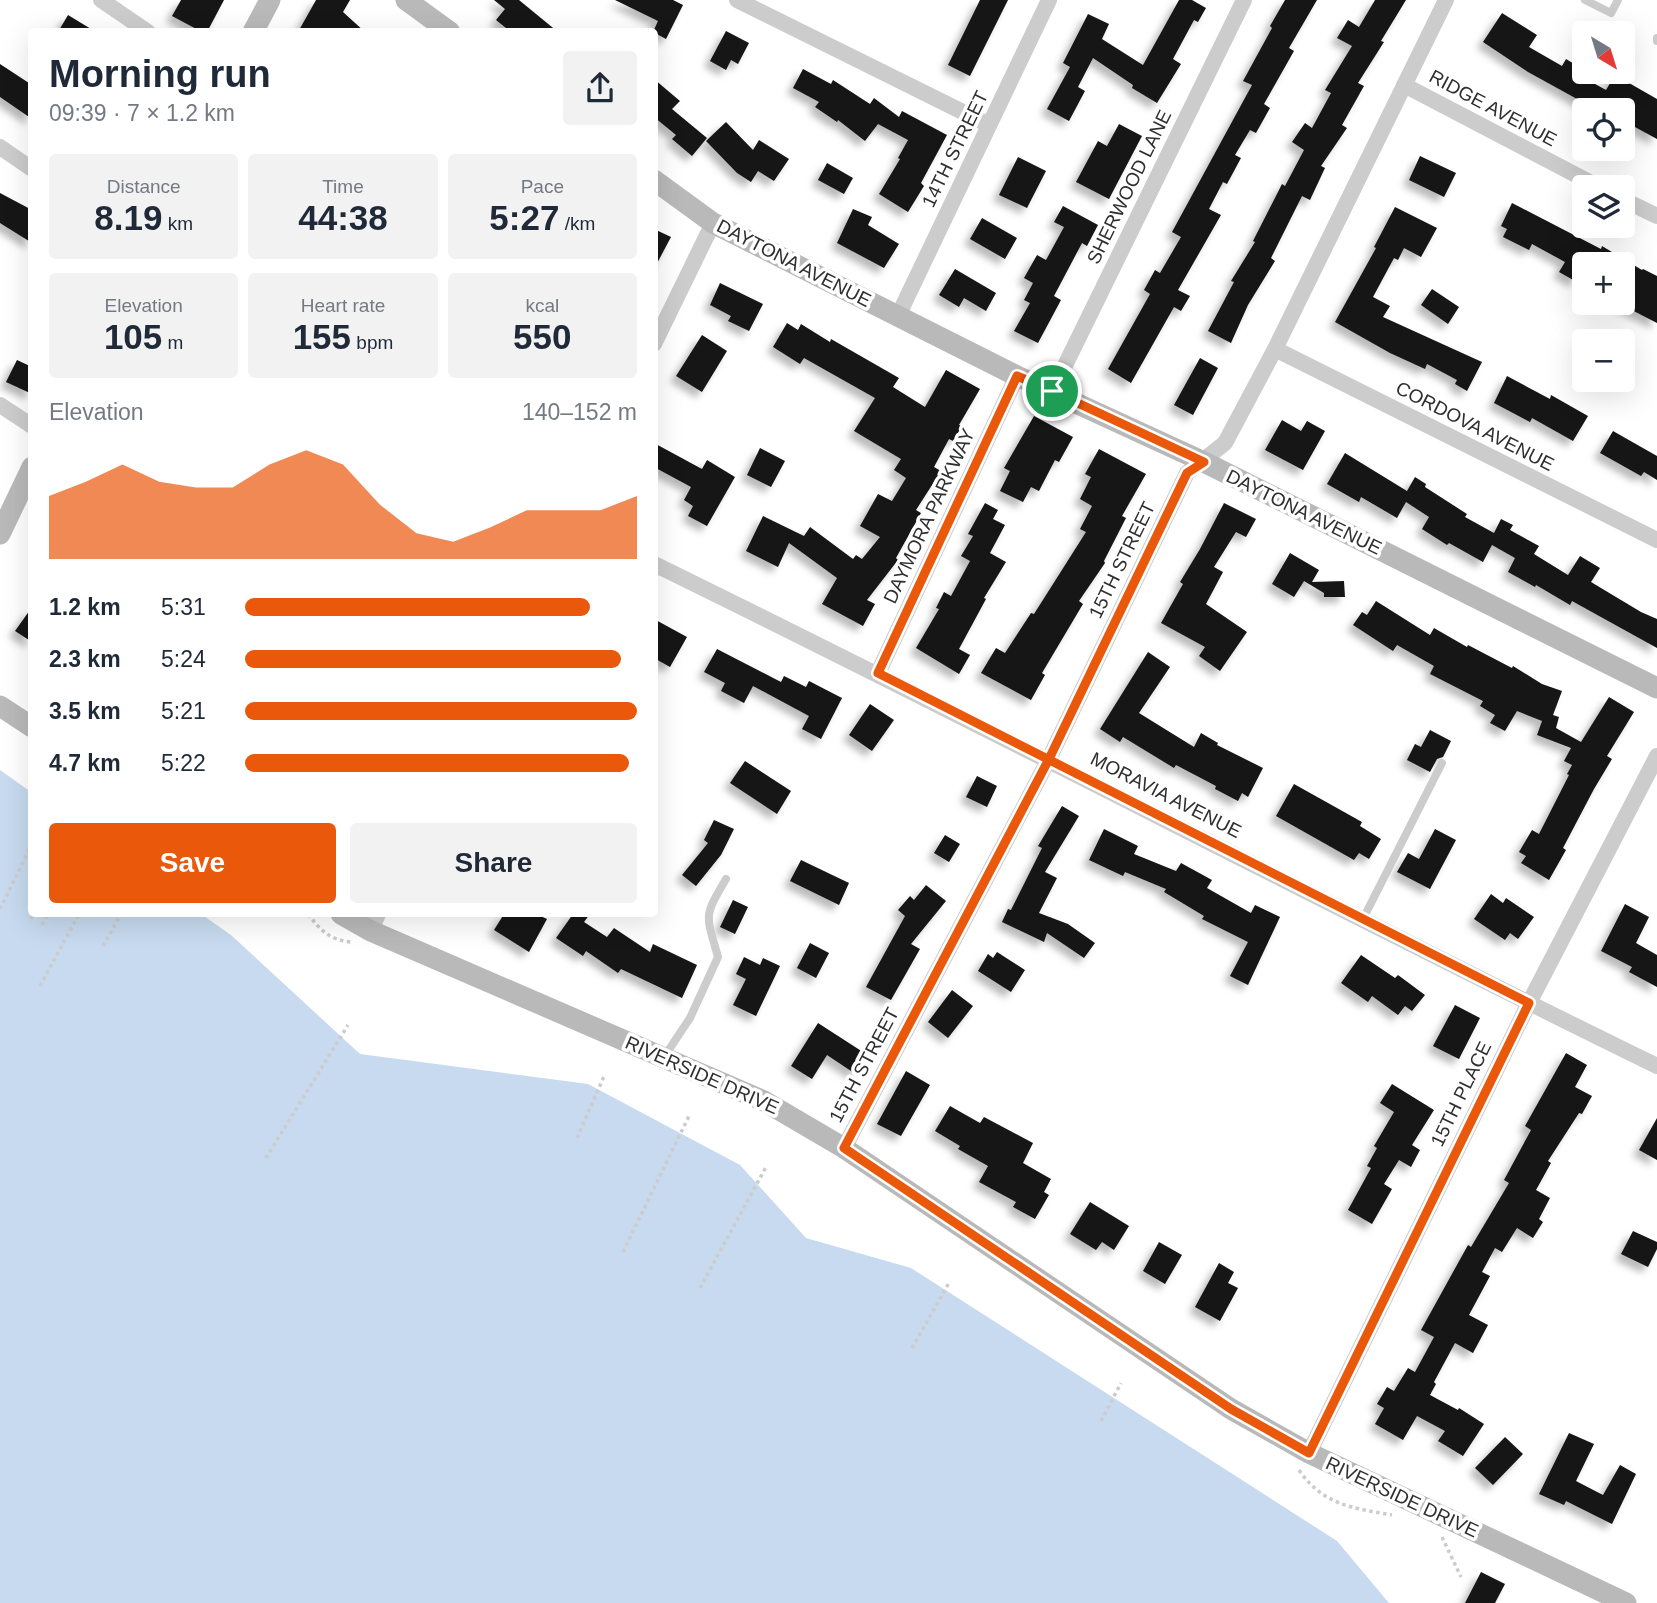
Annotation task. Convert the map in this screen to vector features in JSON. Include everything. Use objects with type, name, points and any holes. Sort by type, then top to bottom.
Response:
[{"type":"street","points":[[101,0],[142,28]]},
{"type":"street","points":[[255,28],[270,0]]},
{"type":"street","points":[[406,0],[444,28]]},
{"type":"street","points":[[737,0],[989,125]]},
{"type":"street","name":"14TH STREET","points":[[898,316],[1049,0]]},
{"type":"street","name":"SHERWOOD LANE","points":[[1052,391],[1244,0]]},
{"type":"street","name":"15TH STREET","points":[[844,1148],[1049,759],[1187,473],[1225,443],[1275,349],[1446,0]]},
{"type":"street","name":"RIDGE AVENUE","points":[[1404,85],[1576,175]]},
{"type":"street","points":[[0,147],[28,166]]},
{"type":"street","name":"DAYTONA AVENUE","points":[[658,183],[713,223],[1017,376],[1204,462],[1657,688]]},
{"type":"street","points":[[1635,205],[1657,216]]},
{"type":"street","points":[[658,336],[713,223]]},
{"type":"street","name":"CORDOVA AVENUE","points":[[1275,349],[1657,540]]},
{"type":"street","name":"DAYMORA PARKWAY","points":[[878,673],[1017,376]]},
{"type":"street","points":[[0,405],[28,423]]},
{"type":"street","points":[[0,534],[28,475]]},
{"type":"street","name":"MORAVIA AVENUE","points":[[658,566],[878,673],[1657,1066]]},
{"type":"street","points":[[0,706],[28,724]]},
{"type":"street","name":"15TH PLACE","points":[[1301,1457],[1529,1003],[1657,756]]},
{"type":"street","name":"RIVERSIDE DRIVE","points":[[347,917],[764,1101],[844,1148],[1301,1457],[1626,1603]]},
{"type":"lane","points":[[1585,0],[1611,13],[1618,0]]},
{"type":"lane","points":[[1363,919],[1442,763]]},
{"type":"lane","points":[[664,1058],[690,1017],[718,957],[707,923],[709,908],[726,878]]},
{"type":"path","points":[[0,909],[28,852]]},
{"type":"path","points":[[42,925],[46,917]]},
{"type":"path","points":[[40,986],[77,917]]},
{"type":"path","points":[[103,946],[119,917]]},
{"type":"path","points":[[310,917],[323,932],[335,940],[369,929]]},
{"type":"path","points":[[266,1158],[348,1024]]},
{"type":"path","points":[[577,1138],[605,1074]]},
{"type":"path","points":[[622,1252],[689,1116]]},
{"type":"path","points":[[700,1288],[766,1167]]},
{"type":"path","points":[[912,1348],[950,1280]]},
{"type":"path","points":[[1101,1420],[1121,1383]]},
{"type":"path","points":[[1301,1457],[1307,1483],[1322,1496],[1360,1510],[1398,1516]]},
{"type":"path","points":[[1441,1534],[1461,1577]]},
{"type":"water","points":[[0,770],[28,790],[28,917],[205,917],[231,935],[360,1054],[588,1084],[740,1165],[806,1238],[911,1268],[1337,1541],[1389,1603],[0,1603]]},
{"type":"building","points":[[181,0],[224,0],[209,28],[194,28],[172,16]]},
{"type":"building","points":[[316,0],[350,0],[343,12],[361,28],[300,28]]},
{"type":"building","points":[[494,0],[519,0],[553,28],[506,28],[496,20],[505,9]]},
{"type":"building","points":[[615,0],[673,0],[683,5],[666,39],[658,35],[658,28],[655,28],[658,21]]},
{"type":"building","points":[[980,0],[1008,0],[970,76],[948,65]]},
{"type":"building","points":[[1179,0],[1192,0],[1206,8],[1198,22],[1194,20],[1173,59],[1181,64],[1157,103],[1132,88],[1133,85],[1093,58],[1078,87],[1085,91],[1069,121],[1047,109],[1070,67],[1063,63],[1088,14],[1109,24],[1102,39],[1143,65]]},
{"type":"building","points":[[1285,0],[1317,0],[1289,48],[1294,51],[1264,104],[1270,108],[1256,133],[1250,130],[1235,155],[1241,158],[1227,184],[1223,182],[1209,209],[1221,215],[1178,290],[1190,296],[1181,311],[1174,307],[1131,383],[1108,369],[1150,294],[1144,290],[1155,270],[1160,273],[1181,237],[1172,232],[1252,85],[1243,81]]},
{"type":"building","points":[[1375,0],[1406,0],[1358,83],[1364,86],[1342,125],[1347,128],[1321,166],[1325,168],[1310,200],[1302,196],[1271,258],[1275,261],[1248,305],[1231,343],[1208,331],[1282,184],[1285,186],[1304,150],[1292,142],[1305,123],[1312,128],[1331,93],[1325,90],[1352,46],[1337,38],[1348,20],[1359,27]]},
{"type":"building","points":[[1502,13],[1537,35],[1529,47],[1562,66],[1566,59],[1572,63],[1572,84],[1595,84],[1606,90],[1610,84],[1631,84],[1657,99],[1657,139],[1635,127],[1635,98],[1575,98],[1528,72],[1483,42]]},
{"type":"building","points":[[68,15],[89,28],[60,28]]},
{"type":"building","points":[[726,31],[749,43],[738,64],[731,60],[726,70],[710,61]]},
{"type":"building","points":[[0,64],[28,82],[28,116],[0,97]]},
{"type":"building","points":[[803,69],[831,84],[833,80],[870,104],[874,98],[899,117],[902,111],[947,135],[921,183],[924,186],[908,212],[879,194],[908,140],[878,124],[865,141],[838,120],[837,122],[815,107],[819,102],[793,88]]},
{"type":"building","points":[[658,82],[680,101],[672,109],[707,138],[692,156],[672,139],[676,135],[658,120]]},
{"type":"building","points":[[726,122],[753,150],[759,140],[789,159],[774,181],[758,171],[751,182],[737,173],[706,141]]},
{"type":"building","points":[[1119,124],[1142,136],[1109,199],[1076,182],[1098,141],[1107,146]]},
{"type":"building","points":[[1420,156],[1456,173],[1444,197],[1409,180]]},
{"type":"building","points":[[1018,157],[1046,171],[1027,208],[999,195]]},
{"type":"building","points":[[827,163],[853,178],[844,194],[818,180]]},
{"type":"building","points":[[0,193],[28,208],[28,240],[0,223]]},
{"type":"building","points":[[1512,203],[1572,234],[1572,238],[1580,238],[1612,252],[1572,252],[1572,279],[1559,272],[1565,262],[1532,244],[1529,250],[1503,237],[1507,229],[1501,226]]},
{"type":"building","points":[[1063,206],[1098,225],[1087,246],[1082,243],[1054,296],[1061,300],[1038,343],[1014,331],[1030,303],[1024,300],[1033,283],[1024,278],[1037,255],[1046,260],[1064,227],[1054,222]]},
{"type":"building","points":[[1395,207],[1437,228],[1421,257],[1404,248],[1398,260],[1394,258],[1373,297],[1390,306],[1383,317],[1482,362],[1467,391],[1455,384],[1457,380],[1427,364],[1425,369],[1335,322],[1376,248],[1374,247]]},
{"type":"building","points":[[853,209],[872,217],[868,225],[899,244],[884,268],[837,243]]},
{"type":"building","points":[[982,218],[1017,238],[1005,259],[970,239]]},
{"type":"building","points":[[658,231],[671,237],[658,261]]},
{"type":"building","points":[[1635,266],[1657,276],[1657,323],[1635,312]]},
{"type":"building","points":[[955,269],[996,293],[986,311],[964,298],[959,307],[939,295]]},
{"type":"building","points":[[720,283],[763,304],[749,331],[728,321],[731,316],[710,305]]},
{"type":"building","points":[[1432,289],[1459,307],[1448,324],[1421,305]]},
{"type":"building","points":[[787,323],[798,330],[801,324],[899,378],[893,387],[925,407],[946,370],[980,389],[959,425],[962,426],[953,441],[949,439],[934,467],[941,471],[916,510],[921,513],[896,558],[898,560],[867,600],[875,604],[863,626],[822,604],[837,578],[789,543],[778,567],[746,551],[763,516],[804,536],[810,527],[853,559],[856,555],[862,559],[880,537],[860,526],[878,494],[892,501],[906,478],[894,470],[901,459],[854,431],[875,398],[804,358],[800,364],[773,347]]},
{"type":"building","points":[[702,335],[727,351],[702,392],[676,376]]},
{"type":"building","points":[[1200,358],[1218,368],[1193,415],[1174,405]]},
{"type":"building","points":[[17,360],[28,365],[28,392],[6,382]]},
{"type":"building","points":[[1507,376],[1550,399],[1551,395],[1588,416],[1573,441],[1532,418],[1530,422],[1494,403]]},
{"type":"building","points":[[1034,416],[1073,437],[1059,462],[1055,460],[1039,491],[1031,487],[1023,502],[1000,491],[1010,471],[1004,468]]},
{"type":"building","points":[[1282,420],[1301,431],[1307,421],[1325,431],[1303,470],[1265,450]]},
{"type":"building","points":[[1613,431],[1657,456],[1657,480],[1644,472],[1641,476],[1600,453]]},
{"type":"building","points":[[658,445],[702,469],[707,460],[735,477],[707,526],[688,516],[693,506],[684,500],[691,487],[658,469]]},
{"type":"building","points":[[760,448],[785,461],[771,487],[747,475]]},
{"type":"building","points":[[1099,449],[1146,474],[1122,516],[1126,518],[1105,563],[1079,601],[1083,604],[1042,673],[1045,675],[1031,700],[981,673],[996,648],[1005,653],[1031,613],[1034,614],[1086,532],[1080,529],[1092,506],[1080,499],[1091,477],[1085,474]]},
{"type":"building","points":[[1345,453],[1407,491],[1415,477],[1426,484],[1425,487],[1467,514],[1465,517],[1494,533],[1501,519],[1513,525],[1510,530],[1539,546],[1534,554],[1568,575],[1580,556],[1600,568],[1591,582],[1657,619],[1657,648],[1572,601],[1570,605],[1508,572],[1515,558],[1492,545],[1483,562],[1449,543],[1447,545],[1422,529],[1429,517],[1406,502],[1397,518],[1361,497],[1359,502],[1327,484]]},
{"type":"building","points":[[985,503],[998,510],[993,519],[1005,525],[990,553],[1006,562],[984,598],[986,599],[959,649],[970,655],[959,674],[916,648],[939,609],[936,608],[944,592],[951,596],[970,561],[961,556],[973,536],[968,534]]},
{"type":"building","points":[[1224,503],[1256,519],[1246,537],[1236,532],[1214,567],[1223,572],[1206,604],[1247,632],[1220,671],[1199,656],[1205,647],[1161,623],[1183,584],[1180,582]]},
{"type":"building","points":[[1290,553],[1319,570],[1312,582],[1344,581],[1345,597],[1324,597],[1324,593],[1304,581],[1294,597],[1272,584]]},
{"type":"building","points":[[1376,601],[1430,635],[1434,628],[1467,647],[1468,645],[1512,668],[1513,666],[1542,684],[1562,691],[1553,715],[1559,717],[1556,728],[1581,742],[1609,697],[1634,712],[1607,756],[1612,759],[1563,848],[1566,850],[1549,880],[1521,863],[1526,856],[1519,852],[1532,830],[1539,834],[1569,775],[1567,774],[1572,765],[1564,761],[1571,748],[1537,735],[1542,721],[1517,711],[1505,731],[1490,723],[1495,715],[1480,706],[1483,701],[1430,674],[1434,666],[1397,645],[1393,651],[1353,625],[1362,612],[1367,615]]},
{"type":"building","points":[[28,613],[28,639],[15,631]]},
{"type":"building","points":[[658,621],[687,637],[670,667],[658,660]]},
{"type":"building","points":[[717,649],[781,682],[784,676],[806,687],[809,681],[842,698],[821,739],[802,729],[809,716],[753,686],[744,703],[721,691],[725,683],[704,672]]},
{"type":"building","points":[[1148,652],[1170,667],[1139,713],[1194,747],[1201,733],[1218,743],[1217,745],[1263,768],[1248,797],[1242,793],[1238,801],[1215,789],[1216,786],[1176,765],[1174,768],[1123,737],[1120,742],[1100,729]]},
{"type":"building","points":[[870,704],[894,720],[872,751],[849,735]]},
{"type":"building","points":[[1430,730],[1451,741],[1443,757],[1437,759],[1430,772],[1407,760],[1415,744],[1421,747]]},
{"type":"building","points":[[745,761],[791,791],[777,814],[730,783]]},
{"type":"building","points":[[977,776],[997,786],[987,807],[966,797]]},
{"type":"building","points":[[1294,784],[1362,822],[1360,826],[1381,839],[1369,859],[1359,853],[1354,860],[1276,816]]},
{"type":"building","points":[[1062,806],[1079,816],[1045,872],[1057,878],[1039,913],[1068,924],[1095,943],[1084,958],[1047,933],[1044,942],[1002,922],[1008,909],[1011,910],[1042,848],[1038,846]]},
{"type":"building","points":[[714,820],[734,829],[721,855],[696,886],[682,875],[708,843],[704,840]]},
{"type":"building","points":[[1104,829],[1138,846],[1134,854],[1176,871],[1181,863],[1212,880],[1207,888],[1251,913],[1255,905],[1280,917],[1248,985],[1230,976],[1248,942],[1202,919],[1204,916],[1164,892],[1166,889],[1125,872],[1123,876],[1089,860]]},
{"type":"building","points":[[1435,829],[1456,840],[1430,889],[1397,872],[1408,853],[1419,859]]},
{"type":"building","points":[[945,835],[960,844],[949,862],[934,853]]},
{"type":"building","points":[[801,860],[849,883],[839,905],[790,881]]},
{"type":"building","points":[[926,885],[946,901],[911,944],[920,949],[891,1000],[866,987],[905,916],[898,910],[910,896],[914,900]]},
{"type":"building","points":[[1491,894],[1503,903],[1506,898],[1534,917],[1518,939],[1510,933],[1505,940],[1474,919]]},
{"type":"building","points":[[733,900],[748,907],[735,934],[720,927]]},
{"type":"building","points":[[1625,904],[1649,917],[1636,943],[1657,955],[1657,987],[1629,972],[1632,967],[1601,951]]},
{"type":"building","points":[[502,917],[547,919],[529,952],[494,930]]},
{"type":"building","points":[[571,917],[588,917],[584,922],[607,937],[614,928],[650,952],[653,944],[697,965],[682,998],[621,969],[618,973],[586,951],[583,956],[556,938]]},
{"type":"building","points":[[810,943],[829,953],[816,978],[797,968]]},
{"type":"building","points":[[997,952],[1025,970],[1011,992],[978,971],[988,954],[993,958]]},
{"type":"building","points":[[1361,955],[1395,978],[1398,975],[1425,995],[1412,1011],[1405,1006],[1398,1015],[1372,996],[1368,1002],[1341,983]]},
{"type":"building","points":[[744,957],[760,965],[763,958],[780,966],[756,1016],[733,1005],[746,979],[736,974]]},
{"type":"building","points":[[952,990],[973,1006],[948,1038],[928,1022]]},
{"type":"building","points":[[1455,1005],[1480,1018],[1459,1059],[1433,1046]]},
{"type":"building","points":[[818,1023],[866,1054],[854,1073],[827,1055],[812,1079],[791,1066]]},
{"type":"building","points":[[1566,1053],[1587,1065],[1575,1087],[1592,1096],[1548,1161],[1551,1163],[1536,1190],[1550,1198],[1539,1219],[1543,1222],[1533,1238],[1517,1228],[1502,1252],[1495,1248],[1482,1272],[1490,1276],[1469,1315],[1488,1325],[1473,1353],[1455,1343],[1430,1395],[1458,1410],[1459,1408],[1484,1424],[1463,1456],[1438,1441],[1445,1431],[1417,1416],[1403,1440],[1375,1424],[1384,1408],[1377,1404],[1387,1387],[1394,1391],[1408,1368],[1415,1372],[1434,1337],[1421,1330],[1468,1245],[1471,1247],[1509,1183],[1504,1180],[1531,1130],[1525,1126]]},
{"type":"building","points":[[906,1071],[930,1085],[901,1136],[877,1124]]},
{"type":"building","points":[[1392,1084],[1434,1110],[1412,1145],[1420,1150],[1411,1167],[1399,1160],[1384,1184],[1392,1189],[1372,1224],[1348,1210],[1371,1168],[1367,1166],[1377,1148],[1374,1146],[1394,1112],[1380,1103]]},
{"type":"building","points":[[950,1106],[980,1123],[984,1117],[1033,1143],[1023,1163],[1051,1179],[1044,1192],[1049,1195],[1035,1219],[1013,1207],[1016,1202],[979,1182],[988,1166],[958,1149],[960,1146],[935,1131]]},
{"type":"building","points":[[1657,1118],[1657,1160],[1639,1150]]},
{"type":"building","points":[[1090,1202],[1129,1226],[1114,1250],[1102,1242],[1096,1250],[1070,1234]]},
{"type":"building","points":[[1633,1231],[1657,1242],[1657,1249],[1648,1267],[1621,1254]]},
{"type":"building","points":[[1159,1242],[1182,1255],[1165,1284],[1143,1271]]},
{"type":"building","points":[[1219,1263],[1234,1272],[1228,1283],[1238,1288],[1220,1321],[1195,1307]]},
{"type":"building","points":[[1569,1433],[1594,1444],[1576,1481],[1603,1495],[1620,1465],[1636,1474],[1612,1524],[1566,1501],[1564,1505],[1539,1494]]},
{"type":"building","points":[[1505,1437],[1523,1454],[1493,1485],[1475,1468]]},
{"type":"building","points":[[1481,1572],[1505,1584],[1495,1603],[1465,1603]]},
{"type":"route","points":[[1052,391],[1017,376],[878,673],[1049,759],[1529,1003],[1309,1453],[1231,1409],[844,1148],[1049,759],[1187,473],[1204,462],[1052,391]]}]
